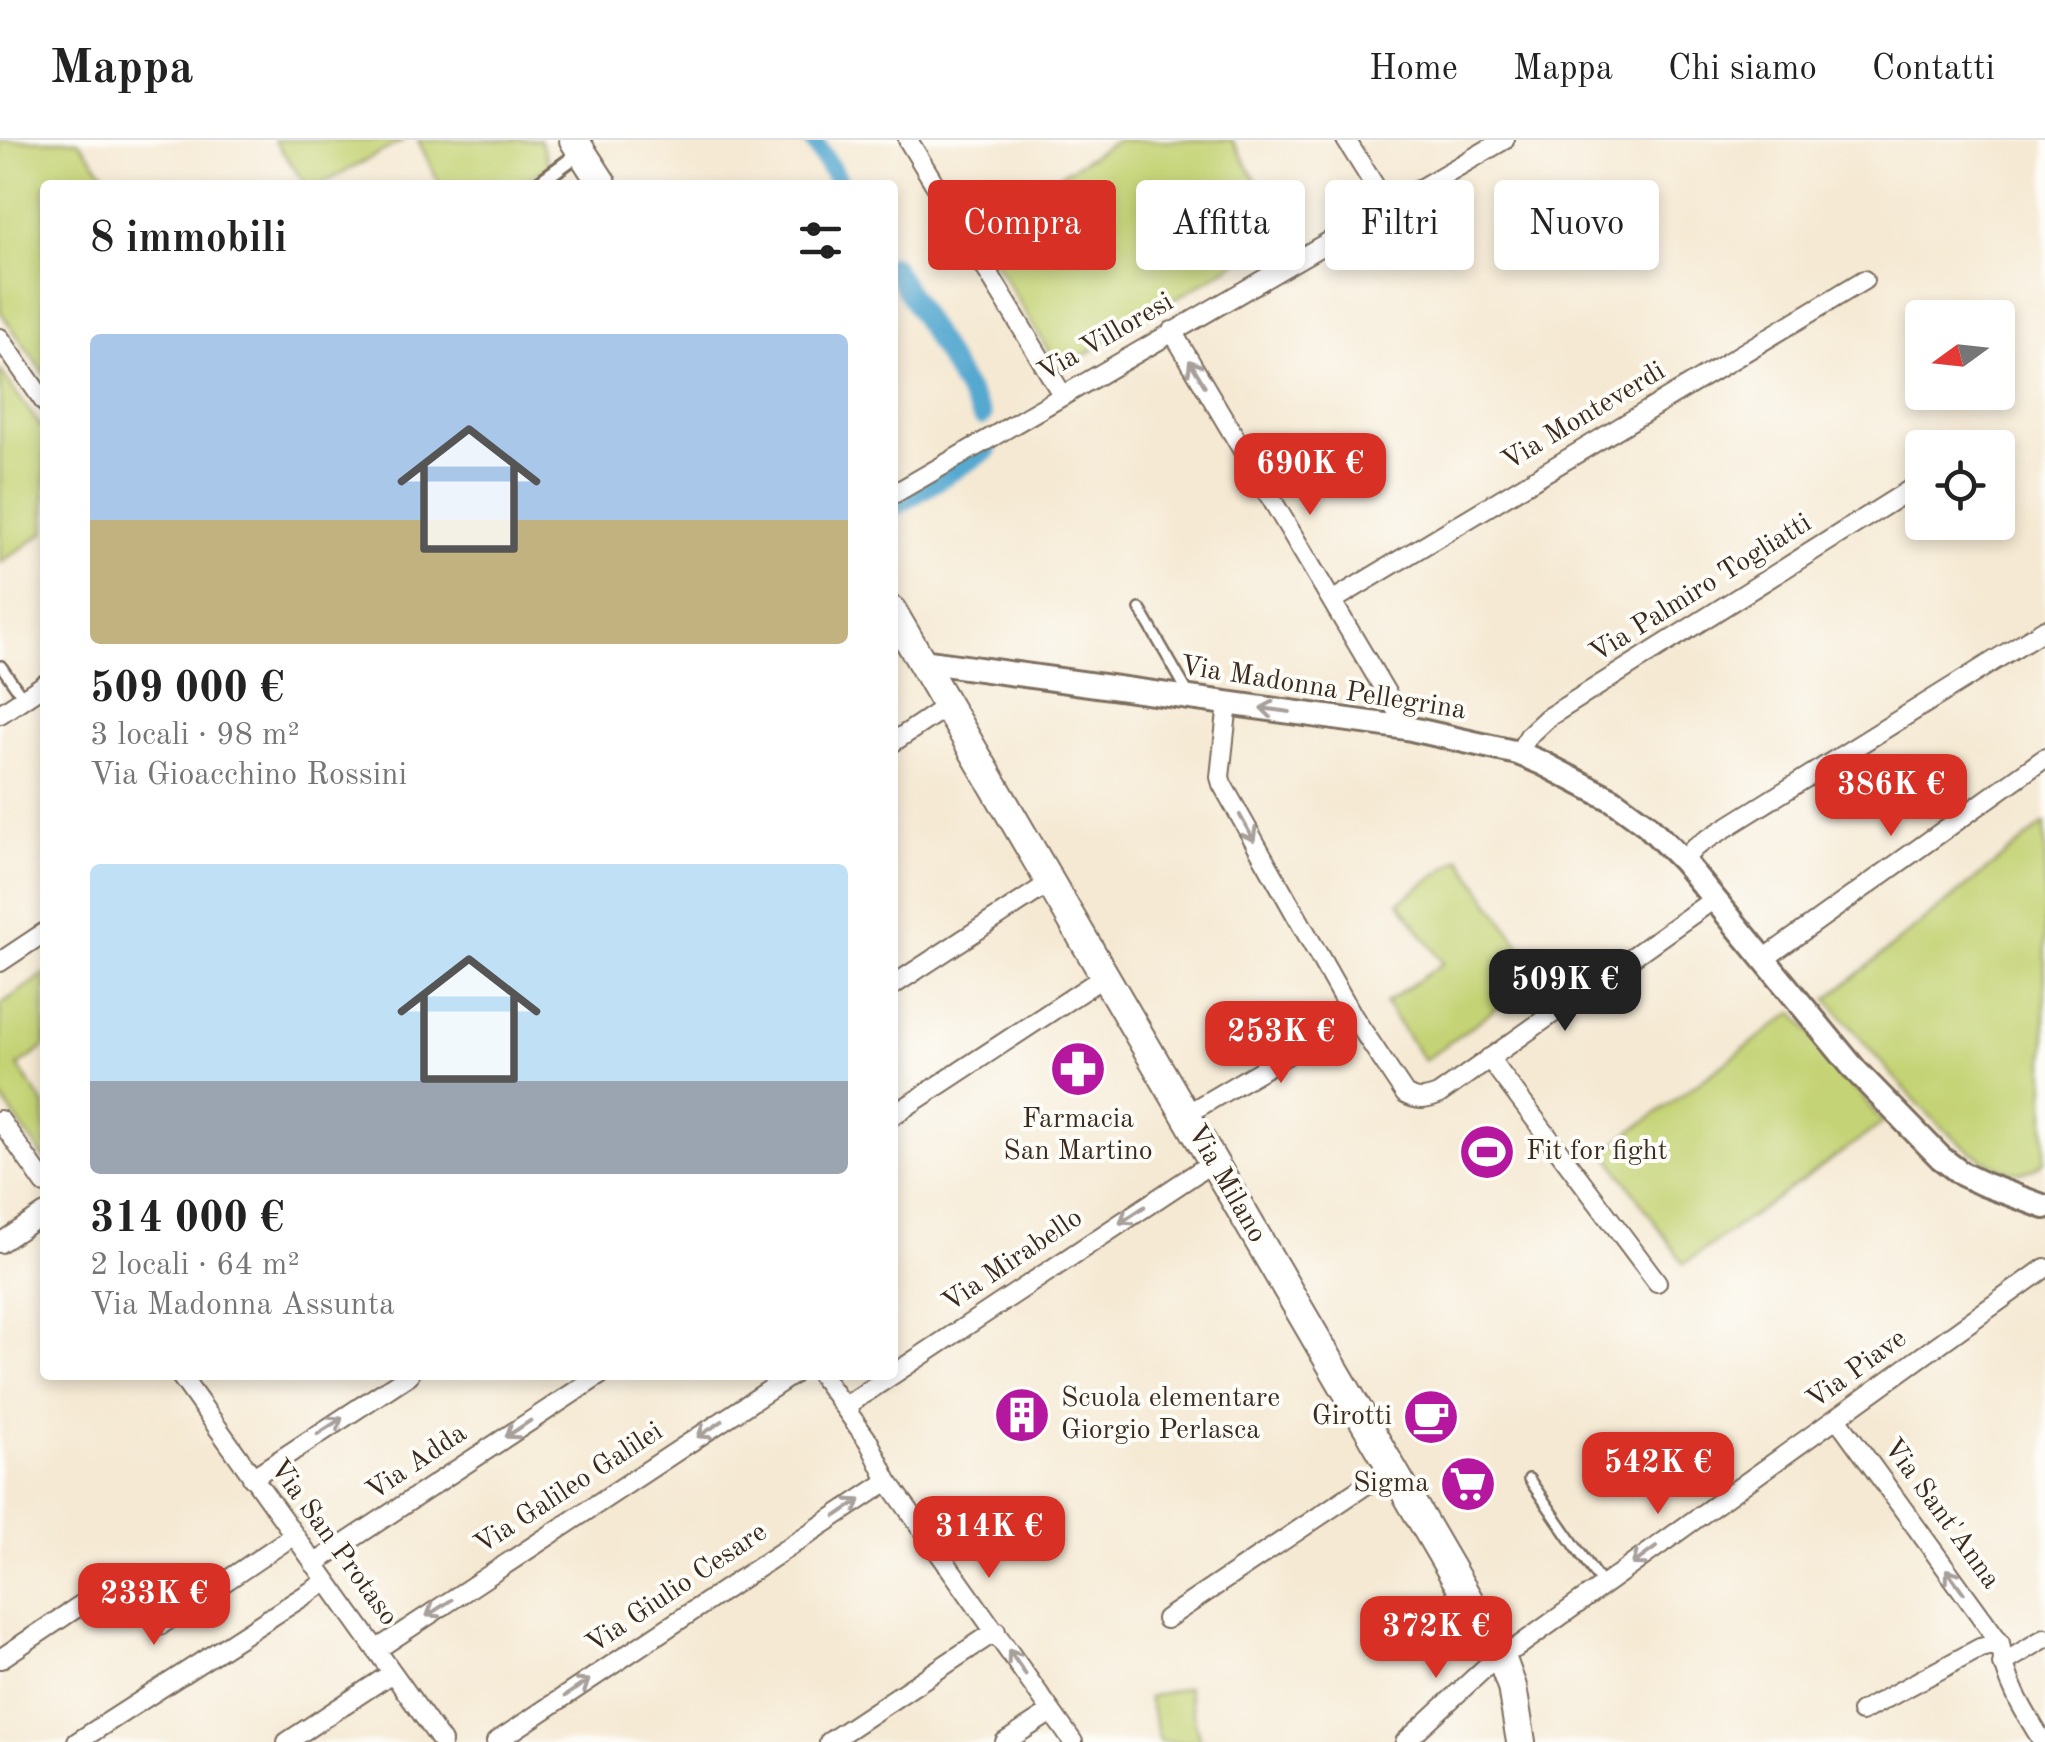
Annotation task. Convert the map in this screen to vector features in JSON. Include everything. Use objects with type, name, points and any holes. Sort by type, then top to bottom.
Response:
[{"type":"main road","points":[[577,146],[600,180]]},
{"type":"main road","name":"Via Milano","points":[[898,621],[1500,1654],[1512,1687],[1521,1742]]},
{"type":"street","points":[[908,140],[1062,396]]},
{"type":"street","points":[[1346,140],[1371,180]]},
{"type":"street","name":"Via Villoresi","points":[[1434,180],[1504,140]]},
{"type":"street","points":[[541,180],[577,146]]},
{"type":"street","name":"Via Villoresi","points":[[898,492],[1325,243]]},
{"type":"street","name":"Via Monteverdi","points":[[1332,601],[1864,280]]},
{"type":"street","points":[[1172,332],[1407,728]]},
{"type":"street","points":[[0,338],[40,396]]},
{"type":"street","name":"Via Palmiro Togliatti","points":[[1518,753],[1547,718],[1905,493]]},
{"type":"street","points":[[1682,861],[1694,847],[2045,628]]},
{"type":"street","name":"Via Madonna Pellegrina","points":[[922,661],[1407,728],[1518,753],[1613,800],[1646,824],[1682,861],[1856,1071],[1941,1158],[1962,1174],[2045,1207]]},
{"type":"street","points":[[0,714],[40,688]]},
{"type":"street","points":[[1228,703],[1222,784],[1354,1016],[1405,1094],[1428,1099],[1714,899]]},
{"type":"street","points":[[898,740],[947,706]]},
{"type":"street","points":[[1764,959],[2045,758]]},
{"type":"street","points":[[898,982],[1050,882]]},
{"type":"street","points":[[0,962],[40,935]]},
{"type":"street","points":[[898,1112],[1105,976]]},
{"type":"street","points":[[1185,1114],[1354,1016]]},
{"type":"street","points":[[1490,1058],[1657,1282]]},
{"type":"street","points":[[0,1120],[40,1177]]},
{"type":"street","name":"Via Mirabello","points":[[898,1371],[1214,1162]]},
{"type":"street","points":[[2009,1193],[2045,1184]]},
{"type":"street","points":[[0,1243],[40,1216]]},
{"type":"street","points":[[2039,1273],[2045,1293]]},
{"type":"street","name":"Via Piave","points":[[1405,1742],[1500,1654],[1516,1648],[2039,1273]]},
{"type":"street","name":"Via San Protaso","points":[[183,1380],[442,1742]]},
{"type":"street","points":[[252,1478],[400,1380]]},
{"type":"street","name":"Via Adda","points":[[314,1564],[592,1380]]},
{"type":"street","name":"Via Galileo Galilei","points":[[376,1650],[784,1380]]},
{"type":"street","points":[[825,1380],[869,1442],[888,1482],[1072,1742]]},
{"type":"street","name":"Via Mirabello","points":[[844,1407],[885,1380]]},
{"type":"street","name":"Via Sant'Anna","points":[[1837,1418],[2000,1642]]},
{"type":"street","points":[[1166,1619],[1391,1468]]},
{"type":"street","name":"Via Giulio Cesare","points":[[496,1742],[888,1482]]},
{"type":"street","points":[[0,1660],[128,1574],[161,1625],[294,1535]]},
{"type":"street","points":[[77,1742],[326,1581]]},
{"type":"street","points":[[828,1742],[996,1632]]},
{"type":"street","points":[[2002,1664],[2045,1638]]},
{"type":"street","points":[[1861,1712],[1980,1648],[2000,1642],[2002,1664],[2015,1696],[2043,1742]]},
{"type":"street","points":[[287,1742],[392,1672]]},
{"type":"street","points":[[1005,1742],[1050,1712]]},
{"type":"lane","points":[[1140,609],[1192,698]]},
{"type":"lane","points":[[1,666],[24,699]]},
{"type":"lane","points":[[1528,1479],[1603,1586]]},
{"type":"green space","points":[[0,140],[78,140],[109,180],[40,180],[40,368],[0,311]]},
{"type":"green space","points":[[274,140],[404,140],[329,180],[302,180]]},
{"type":"green space","points":[[418,140],[540,140],[550,167],[525,180],[438,180]]},
{"type":"green space","points":[[1118,140],[1232,140],[1256,180],[1136,180],[1136,270],[1223,270],[1060,370],[1000,270],[1116,270],[1116,180],[1052,180]]},
{"type":"green space","points":[[0,370],[40,426],[40,535],[0,563]]},
{"type":"green space","points":[[2045,823],[2045,1160],[2018,1172],[1995,1166],[1943,1128],[1827,999]]},
{"type":"green space","points":[[1460,858],[1541,976],[1424,1061],[1385,1003],[1443,963],[1399,902]]},
{"type":"green space","points":[[40,977],[40,1051],[18,1066],[40,1099],[40,1153],[0,1096],[0,1005]]},
{"type":"green space","points":[[1794,1012],[1883,1123],[1684,1264],[1605,1151]]},
{"type":"green space","points":[[1187,1687],[1200,1742],[1160,1742],[1148,1697]]},
{"type":"waterway","points":[[813,140],[838,180]]},
{"type":"waterway","points":[[898,276],[982,416]]},
{"type":"waterway","points":[[898,504],[987,450]]},
{"type":"place","name":"Farmacia San Martino","points":[[1078,1069]]},
{"type":"place","name":"Fit for fight","points":[[1487,1152]]},
{"type":"place","name":"Scuola elementare Giorgio Perlasca","points":[[1022,1415]]},
{"type":"place","name":"Girotti","points":[[1431,1417]]},
{"type":"place","name":"Sigma","points":[[1468,1484]]}]
